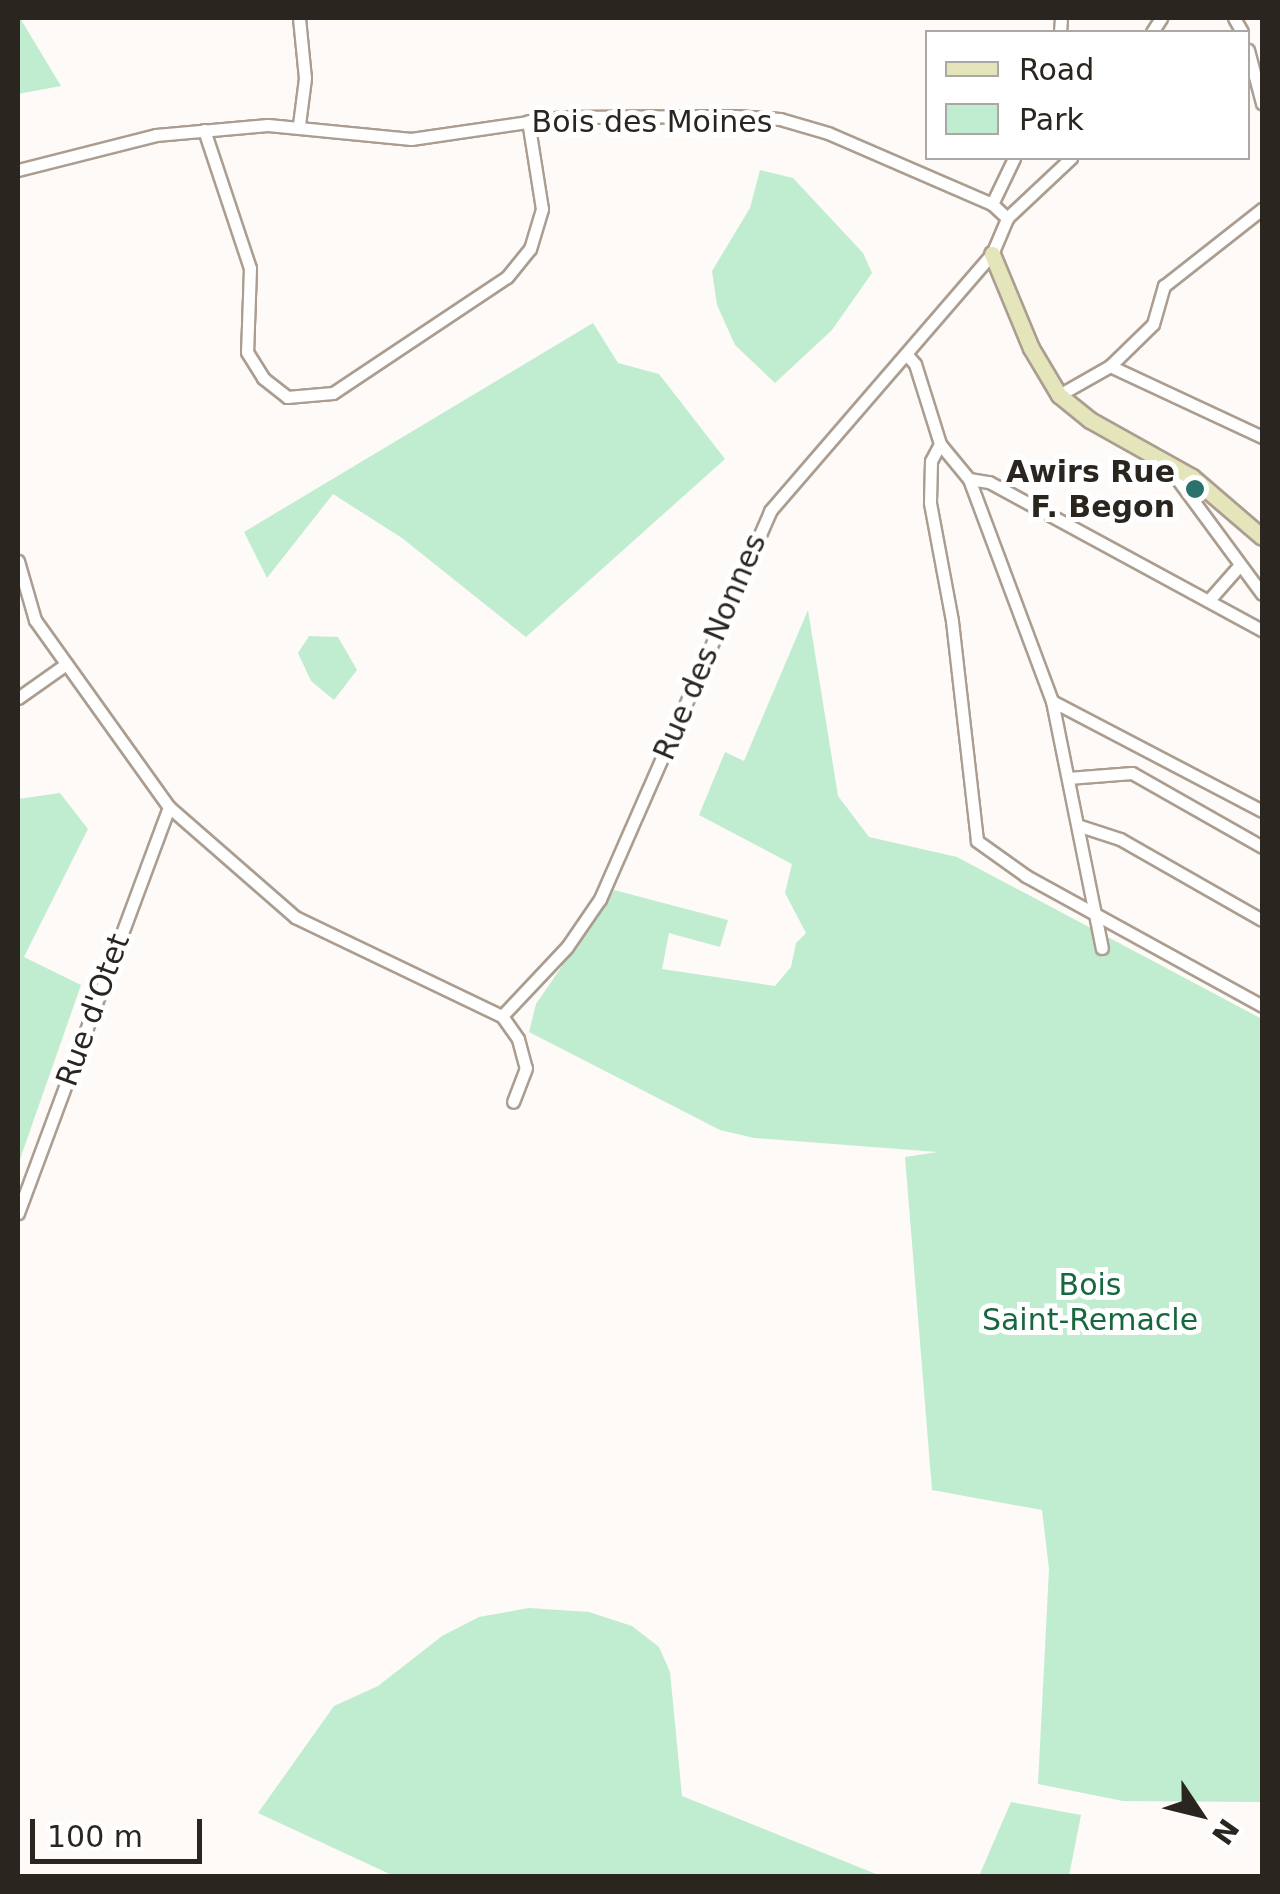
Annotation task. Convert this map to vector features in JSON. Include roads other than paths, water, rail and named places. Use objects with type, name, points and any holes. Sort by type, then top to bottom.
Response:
[{"type":"street","points":[[299,18],[306,78],[299,125]]},
{"type":"street","points":[[1250,58],[1262,103]]},
{"type":"street","name":"Bois des Moines","points":[[18,170],[156,135],[204,130],[299,125],[411,139],[528,121],[780,118],[863,147],[992,204],[1007,218]]},
{"type":"street","points":[[204,130],[247,253],[247,352],[262,378],[286,397],[333,393],[507,277],[530,249],[542,209],[528,121]]},
{"type":"street","points":[[992,204],[1013,160]]},
{"type":"street","points":[[1007,218],[1069,160]]},
{"type":"street","points":[[1059,395],[1110,366],[1153,324],[1164,286],[1262,209]]},
{"type":"street","name":"Rue des Nonnes","points":[[502,1016],[567,946],[600,899],[770,511],[992,254],[1007,218]]},
{"type":"street","points":[[992,254],[1031,348],[1059,395],[1090,420],[1164,460],[1222,501],[1262,538]]},
{"type":"street","points":[[906,354],[915,364],[940,444],[969,479],[1052,700],[1102,948]]},
{"type":"street","points":[[1110,366],[1262,437]]},
{"type":"street","points":[[940,444],[931,461],[930,503],[948,588],[978,841],[993,857],[1262,1006]]},
{"type":"street","points":[[1164,460],[1262,594]]},
{"type":"street","points":[[969,479],[989,482],[1262,630]]},
{"type":"street","points":[[1206,522],[1222,501]]},
{"type":"street","points":[[18,562],[36,620],[169,807],[296,917],[502,1016],[518,1038],[526,1068],[513,1102]]},
{"type":"street","points":[[1209,600],[1240,566]]},
{"type":"street","points":[[18,698],[66,664]]},
{"type":"street","points":[[1052,700],[1262,811]]},
{"type":"street","points":[[1068,778],[1132,773],[1262,847]]},
{"type":"street","name":"Rue d'Otet","points":[[18,1213],[169,807]]},
{"type":"street","points":[[1080,826],[1120,839],[1262,920]]},
{"type":"place","name":"Awirs Rue F. Begon","points":[[1195,489]]},
{"type":"park label","name":"Bois Saint-Remacle","points":[[1090,1302]]}]
